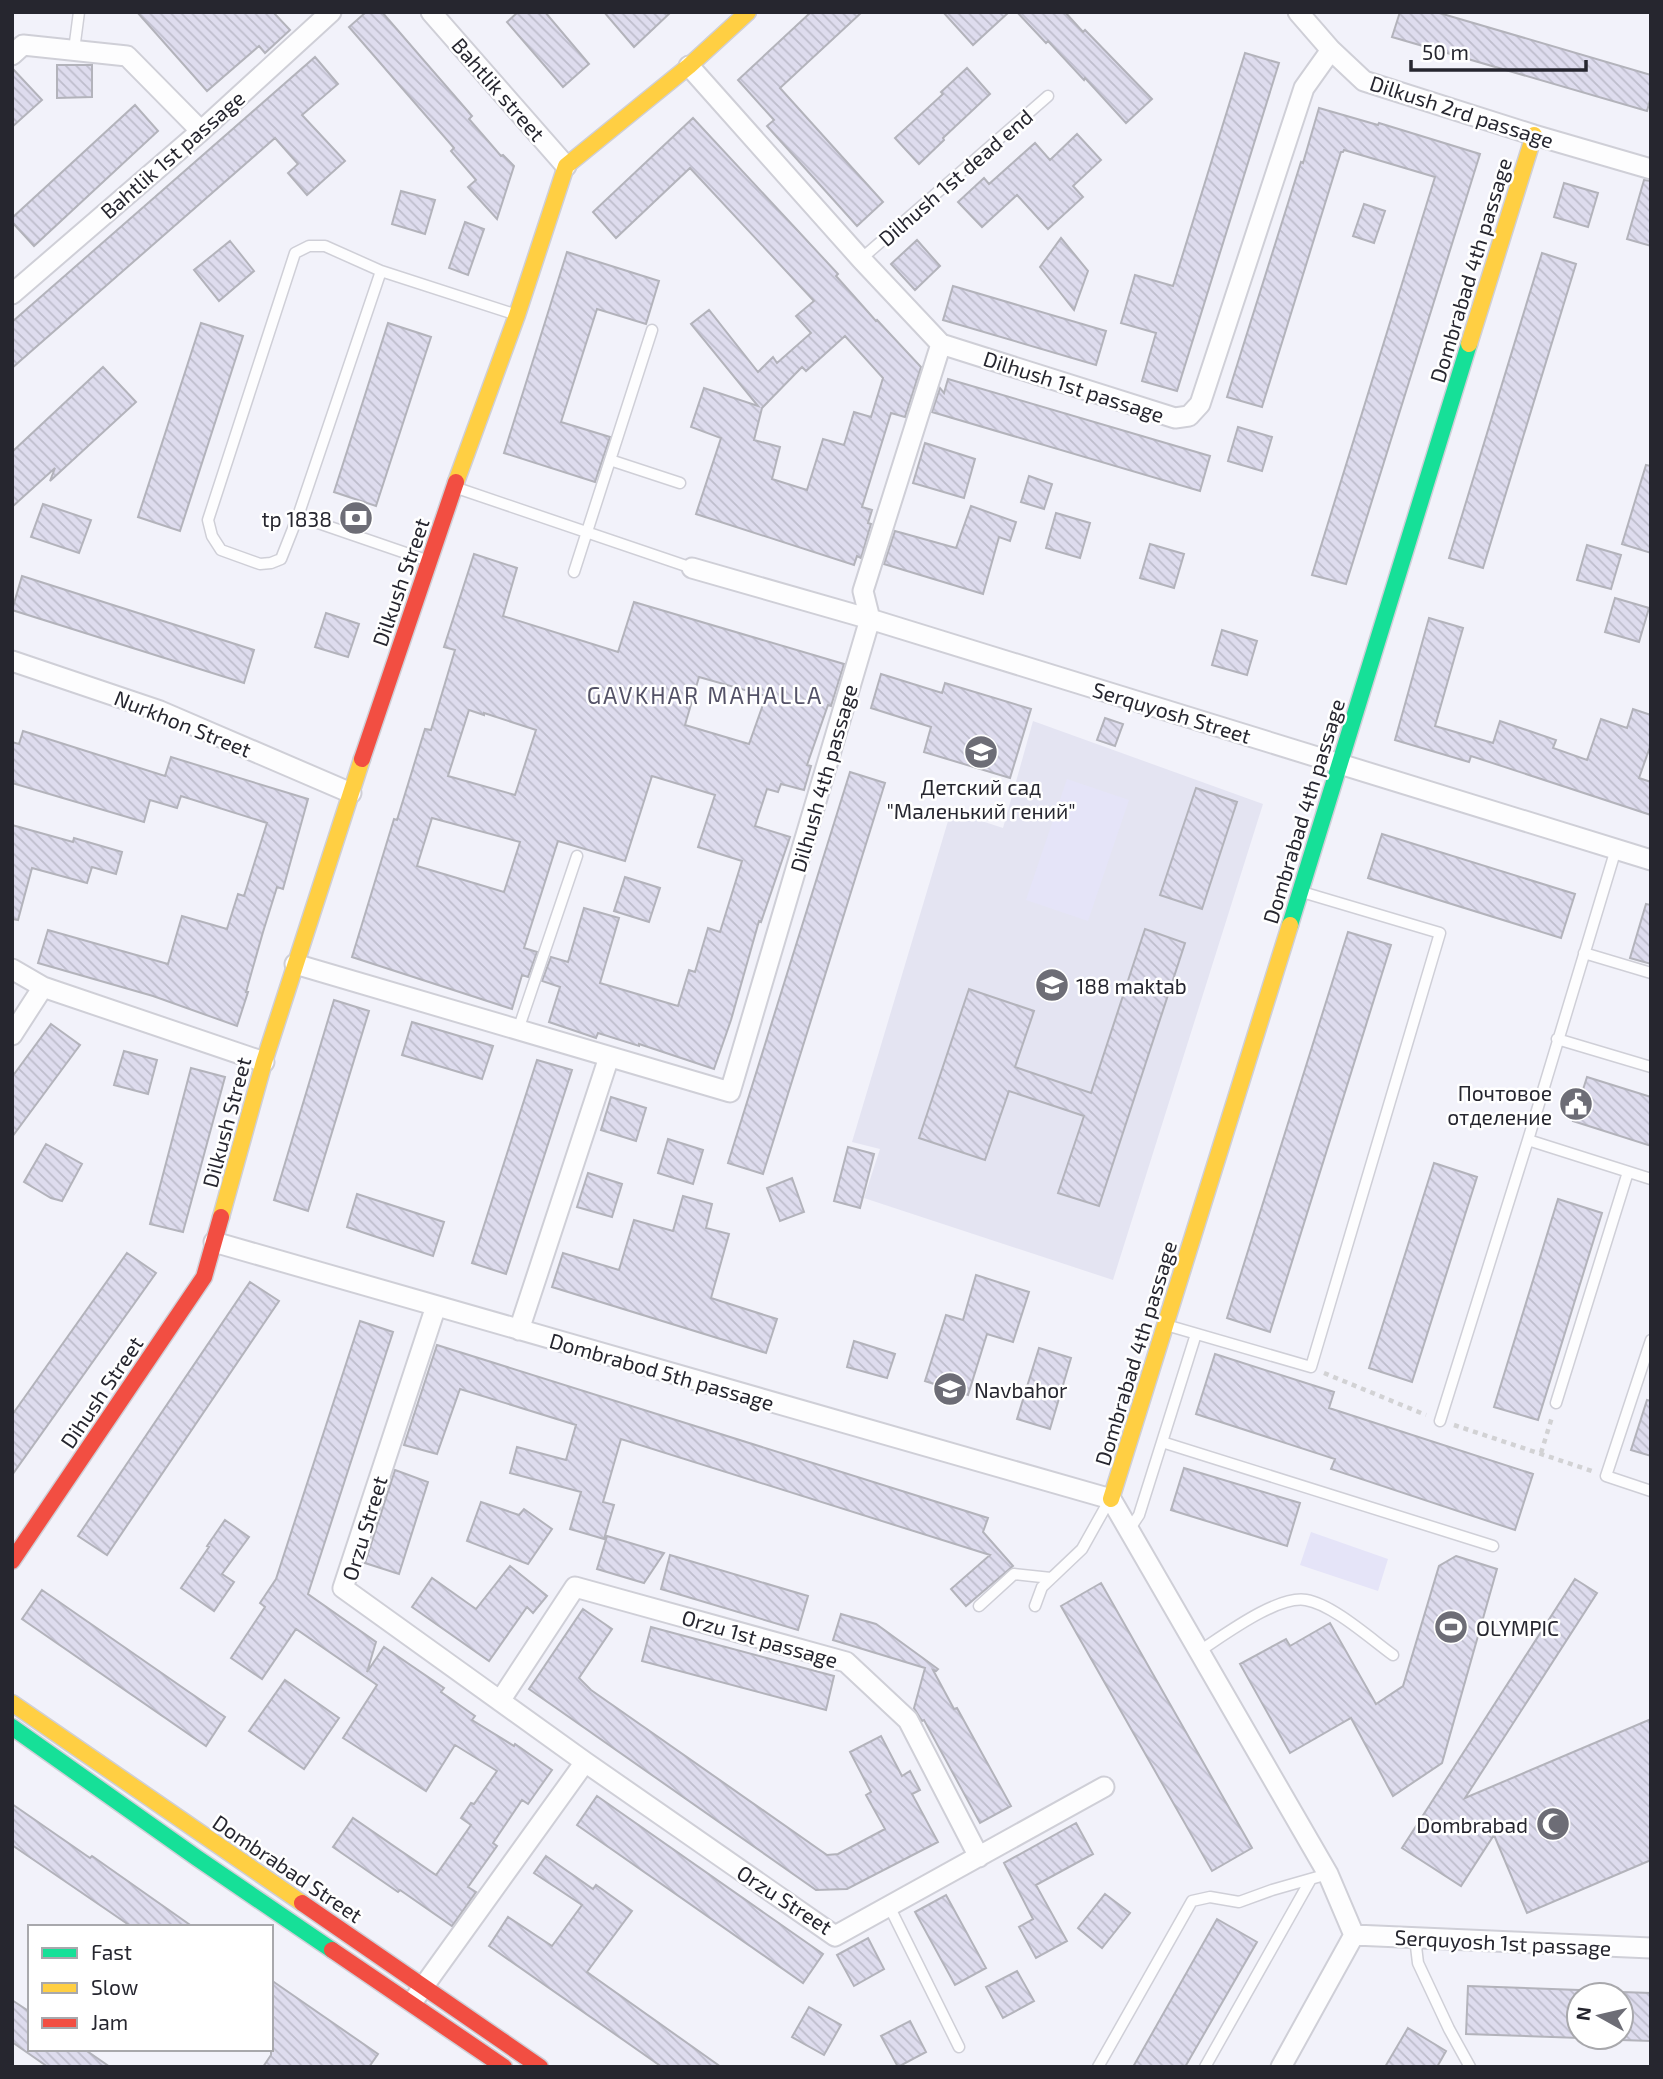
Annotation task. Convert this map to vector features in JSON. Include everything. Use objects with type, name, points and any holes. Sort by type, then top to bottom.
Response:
[{"type":"street","name":"Bahtlik 1st passage","points":[[12,294],[201,131],[331,12]]},
{"type":"street","name":"Bahtlik street","points":[[431,12],[566,166]]},
{"type":"street","points":[[566,166],[689,66],[748,12]]},
{"type":"street","name":"Dilkush 2rd passage","points":[[1298,12],[1331,50],[1364,81],[1651,169]]},
{"type":"street","points":[[12,55],[23,45],[127,56],[201,131]]},
{"type":"street","name":"Dilhush 1st passage","points":[[689,66],[861,259],[941,344],[1175,418],[1189,415],[1200,404],[1304,88],[1331,50]]},
{"type":"street","name":"Dombrabad 4th passage","points":[[1111,1499],[1534,135]]},
{"type":"street","name":"Dilkush Street","points":[[215,1241],[264,1062],[295,964],[454,487],[517,315],[566,166]]},
{"type":"street","name":"Dilhush 4th passage","points":[[295,964],[730,1092],[870,619],[863,591],[941,344]]},
{"type":"street","name":"Serquyosh Street","points":[[692,568],[870,619],[1651,860]]},
{"type":"street","name":"Nurkhon Street","points":[[12,661],[160,710],[351,793]]},
{"type":"street","points":[[12,969],[44,987],[264,1062]]},
{"type":"street","points":[[12,1035],[44,987]]},
{"type":"street","points":[[519,1330],[609,1057]]},
{"type":"street","name":"Dombrabod 5th passage","points":[[215,1241],[1111,1499]]},
{"type":"street","name":"Dihush Street","points":[[12,1561],[204,1277],[215,1241]]},
{"type":"street","name":"Orzu Street","points":[[436,1306],[343,1588],[585,1762],[835,1936],[1104,1787]]},
{"type":"street","points":[[1111,1499],[1198,1651],[1319,1877],[1354,1935],[1281,2067]]},
{"type":"street","name":"Orzu 1st passage","points":[[500,1701],[575,1587],[846,1662],[908,1720],[979,1857]]},
{"type":"street","name":"Dombrabad Street","points":[[12,1703],[540,2067]]},
{"type":"street","name":"Dombrabad Street","points":[[12,1727],[197,1858],[504,2067]]},
{"type":"street","points":[[411,2004],[585,1762]]},
{"type":"street","name":"Serquyosh 1st passage","points":[[1354,1935],[1651,1948]]},
{"type":"lane","points":[[74,50],[79,12]]},
{"type":"lane","name":"Dilhush 1st dead end","points":[[861,259],[1048,96]]},
{"type":"lane","points":[[381,271],[281,559],[260,564],[221,550],[212,536],[208,520],[295,253],[309,246],[325,246],[381,271],[517,315]]},
{"type":"lane","points":[[574,572],[652,330]]},
{"type":"lane","points":[[610,460],[680,483]]},
{"type":"lane","points":[[454,487],[692,568]]},
{"type":"lane","points":[[298,516],[429,561]]},
{"type":"lane","points":[[1440,1421],[1616,849]]},
{"type":"lane","points":[[518,1030],[577,856]]},
{"type":"lane","points":[[1165,1325],[1311,1367],[1440,933],[1301,891]]},
{"type":"lane","points":[[1584,953],[1651,973]]},
{"type":"lane","points":[[1557,1039],[1651,1068]]},
{"type":"lane","points":[[1528,1140],[1651,1179]]},
{"type":"lane","points":[[1556,1403],[1628,1172]]},
{"type":"lane","points":[[1129,1531],[1139,1515],[1196,1334]]},
{"type":"lane","points":[[1651,1340],[1606,1476],[1651,1491]]},
{"type":"lane","points":[[1162,1442],[1493,1546]]},
{"type":"lane","points":[[1035,1605],[1042,1587],[1082,1549],[1111,1499]]},
{"type":"lane","points":[[979,1606],[1014,1574],[1051,1578]]},
{"type":"lane","points":[[1198,1651],[1272,1606],[1293,1599],[1304,1599],[1319,1604],[1393,1655]]},
{"type":"lane","points":[[1098,2067],[1192,1901],[1210,1896],[1239,1902],[1319,1877]]},
{"type":"lane","points":[[1205,2067],[1319,1877]]},
{"type":"lane","points":[[889,1906],[959,2046]]},
{"type":"lane","points":[[1415,1938],[1418,1963],[1470,2067]]},
{"type":"path","points":[[1311,1367],[1440,1421],[1606,1476]]},
{"type":"path","points":[[1541,1453],[1556,1403]]},
{"type":"shaded area","name":"188 maktab","points":[[1033,721],[1263,804],[1113,1280],[864,1198],[880,1149],[852,1142],[951,811],[1003,828]]},
{"type":"shaded area","points":[[1067,779],[1129,800],[1088,921],[1026,900]]},
{"type":"shaded area","points":[[1311,1532],[1388,1559],[1378,1591],[1300,1565]]},
{"type":"building","points":[[137,12],[273,12],[290,30],[265,53],[259,46],[207,91]]},
{"type":"building","points":[[366,12],[382,12],[472,116],[469,119],[501,156],[514,166],[497,219],[468,187],[476,180],[451,151],[454,148],[349,27]]},
{"type":"building","points":[[518,12],[545,12],[589,64],[563,87],[507,22]]},
{"type":"building","points":[[604,12],[671,12],[634,47]]},
{"type":"building","points":[[811,12],[862,12],[780,88],[883,202],[857,226],[767,126],[774,120],[738,80]]},
{"type":"building","points":[[943,12],[1009,12],[973,45]]},
{"type":"building","points":[[1017,12],[1065,12],[1152,99],[1126,123],[1085,78],[1084,80]]},
{"type":"building","points":[[1400,12],[1436,12],[1651,75],[1651,97],[1647,111],[1392,37]]},
{"type":"building","points":[[1245,53],[1279,63],[1177,391],[1142,381],[1156,333],[1121,323],[1135,275],[1173,286]]},
{"type":"building","points":[[315,57],[338,84],[302,115],[345,161],[307,195],[288,173],[298,164],[275,138],[12,368],[12,322]]},
{"type":"building","points":[[57,65],[92,65],[92,97],[57,98]]},
{"type":"building","points":[[12,68],[42,100],[12,127]]},
{"type":"building","points":[[967,68],[990,94],[919,164],[895,138]]},
{"type":"building","points":[[135,105],[158,131],[34,246],[12,222],[12,218]]},
{"type":"building","points":[[1319,108],[1480,154],[1346,584],[1312,575],[1435,177],[1344,150],[1341,152],[1262,407],[1227,397]]},
{"type":"building","points":[[693,118],[838,274],[836,276],[876,321],[921,367],[905,417],[891,413],[862,507],[872,510],[868,523],[871,524],[861,558],[857,556],[854,565],[696,514],[721,438],[691,427],[704,388],[758,406],[691,324],[709,310],[758,372],[773,357],[777,363],[811,333],[796,316],[814,301],[690,168],[616,238],[593,212]],"holes":[[[845,336],[883,378],[871,417],[854,412],[844,445],[823,439],[807,490],[772,479],[780,447],[754,440],[762,408],[802,367],[806,371]]]},
{"type":"building","points":[[1077,134],[1101,160],[1073,186],[1083,197],[1048,229],[1017,195],[982,227],[958,202],[984,178],[989,184],[1035,143],[1050,160]]},
{"type":"building","points":[[1644,180],[1651,181],[1651,246],[1627,239]]},
{"type":"building","points":[[1564,183],[1598,193],[1588,227],[1554,217]]},
{"type":"building","points":[[401,191],[435,200],[425,234],[392,224]]},
{"type":"building","points":[[1364,204],[1385,211],[1374,243],[1353,236]]},
{"type":"building","points":[[465,222],[484,229],[468,275],[449,268]]},
{"type":"building","points":[[1061,238],[1088,271],[1074,310],[1040,267]]},
{"type":"building","points":[[917,240],[940,266],[915,290],[891,264]]},
{"type":"building","points":[[230,241],[254,271],[219,301],[194,270]]},
{"type":"building","points":[[567,252],[659,281],[646,324],[597,309],[561,422],[610,437],[595,482],[504,453]]},
{"type":"building","points":[[1542,253],[1576,264],[1483,568],[1449,558]]},
{"type":"building","points":[[953,286],[1106,331],[1096,365],[943,320]]},
{"type":"building","points":[[201,323],[243,336],[180,531],[138,517]]},
{"type":"building","points":[[388,323],[431,337],[376,506],[334,492]]},
{"type":"building","points":[[103,367],[136,402],[50,481],[55,468],[12,507],[12,452]]},
{"type":"building","points":[[948,379],[1210,456],[1200,491],[932,412],[940,388],[944,393]]},
{"type":"building","points":[[1238,427],[1272,437],[1262,471],[1228,461]]},
{"type":"building","points":[[925,443],[975,459],[964,498],[913,483]]},
{"type":"building","points":[[1646,465],[1651,466],[1651,553],[1622,544]]},
{"type":"building","points":[[1029,476],[1052,484],[1044,509],[1021,502]]},
{"type":"building","points":[[43,504],[91,520],[79,553],[31,537]]},
{"type":"building","points":[[971,506],[1016,522],[1010,541],[999,537],[983,594],[884,564],[895,531],[956,548]]},
{"type":"building","points":[[1056,513],[1090,523],[1080,558],[1046,548]]},
{"type":"building","points":[[1150,544],[1184,554],[1174,588],[1140,578]]},
{"type":"building","points":[[1587,545],[1621,555],[1611,589],[1577,580]]},
{"type":"building","points":[[474,554],[517,568],[503,616],[618,652],[634,602],[844,664],[831,706],[828,705],[807,765],[811,766],[804,790],[781,784],[778,792],[767,789],[755,826],[790,837],[761,922],[759,921],[714,1069],[639,1044],[598,1033],[596,1038],[549,1022],[560,987],[542,981],[551,957],[568,962],[584,908],[619,918],[600,983],[678,1006],[689,970],[695,972],[708,928],[720,932],[742,861],[698,847],[715,795],[652,776],[625,861],[558,841],[524,948],[537,952],[528,977],[522,975],[512,1009],[352,957],[394,819],[397,820],[425,729],[431,730],[455,650],[444,647]],"holes":[[[699,677],[766,696],[749,744],[685,725]],[[469,710],[536,730],[515,795],[448,776]],[[432,818],[520,842],[504,892],[417,866]]]},
{"type":"building","points":[[22,576],[254,650],[244,683],[12,610]]},
{"type":"building","points":[[1615,598],[1649,608],[1639,642],[1605,632]]},
{"type":"building","points":[[326,613],[359,624],[348,657],[315,647]]},
{"type":"building","points":[[1429,618],[1463,628],[1435,726],[1493,743],[1500,721],[1556,740],[1553,748],[1587,760],[1601,719],[1627,728],[1633,709],[1651,715],[1651,744],[1639,778],[1651,782],[1651,815],[1471,756],[1469,762],[1395,740]]},
{"type":"building","points":[[1222,630],[1257,641],[1247,675],[1212,665]]},
{"type":"building","points":[[881,674],[942,693],[945,683],[1031,709],[1010,778],[924,752],[931,727],[871,708]]},
{"type":"building","points":[[1105,718],[1123,724],[1115,746],[1097,740]]},
{"type":"building","points":[[23,731],[165,776],[171,757],[308,799],[283,889],[277,887],[237,1026],[153,996],[38,963],[48,930],[168,964],[182,916],[227,929],[238,894],[244,896],[267,823],[181,796],[177,808],[150,800],[144,822],[12,783],[12,742],[19,744]]},
{"type":"building","points":[[850,772],[885,783],[763,1174],[728,1163]]},
{"type":"building","points":[[1196,788],[1237,802],[1202,909],[1160,895]]},
{"type":"building","points":[[12,825],[73,842],[74,838],[122,852],[116,874],[92,867],[87,883],[32,868],[18,920],[12,919]]},
{"type":"building","points":[[1382,834],[1575,894],[1561,938],[1368,878]]},
{"type":"building","points":[[625,877],[660,888],[649,922],[614,911]]},
{"type":"building","points":[[1646,904],[1651,905],[1651,964],[1630,958]]},
{"type":"building","points":[[1145,929],[1185,943],[1099,1206],[1058,1193],[1084,1116],[1009,1091],[985,1160],[919,1138],[969,989],[1034,1011],[1015,1067],[1091,1093]]},
{"type":"building","points":[[1348,932],[1391,945],[1270,1332],[1227,1318]]},
{"type":"building","points":[[334,1000],[369,1011],[308,1211],[274,1200]]},
{"type":"building","points":[[412,1022],[493,1046],[482,1079],[402,1055]]},
{"type":"building","points":[[51,1024],[80,1045],[12,1137],[12,1077]]},
{"type":"building","points":[[124,1051],[157,1060],[148,1094],[114,1085]]},
{"type":"building","points":[[537,1060],[572,1070],[506,1274],[472,1263]]},
{"type":"building","points":[[191,1068],[225,1077],[183,1232],[150,1224]]},
{"type":"building","points":[[1587,1077],[1651,1097],[1651,1146],[1573,1121]]},
{"type":"building","points":[[611,1097],[646,1108],[636,1141],[601,1130]]},
{"type":"building","points":[[668,1139],[703,1150],[693,1184],[658,1173]]},
{"type":"building","points":[[46,1144],[82,1164],[62,1201],[51,1198],[24,1182]]},
{"type":"building","points":[[848,1147],[874,1154],[860,1208],[834,1201]]},
{"type":"building","points":[[1434,1163],[1477,1177],[1412,1382],[1369,1368]]},
{"type":"building","points":[[588,1173],[622,1184],[612,1217],[577,1207]]},
{"type":"building","points":[[792,1178],[804,1212],[780,1221],[767,1188]]},
{"type":"building","points":[[357,1194],[444,1222],[433,1256],[347,1227]]},
{"type":"building","points":[[683,1196],[712,1204],[706,1228],[729,1234],[711,1298],[777,1319],[766,1353],[552,1287],[563,1253],[619,1270],[634,1220],[673,1231]]},
{"type":"building","points":[[1558,1199],[1602,1213],[1538,1420],[1494,1407]]},
{"type":"building","points":[[127,1253],[156,1273],[12,1475],[12,1415]]},
{"type":"building","points":[[976,1275],[1029,1292],[1013,1342],[987,1334],[968,1395],[925,1381],[946,1315],[963,1320]]},
{"type":"building","points":[[250,1282],[279,1301],[107,1555],[78,1536]]},
{"type":"building","points":[[360,1321],[393,1332],[308,1594],[376,1642],[367,1672],[384,1647],[444,1688],[441,1692],[475,1716],[472,1720],[514,1746],[515,1744],[552,1770],[528,1804],[522,1800],[493,1843],[497,1846],[468,1887],[476,1892],[452,1926],[333,1847],[353,1818],[436,1875],[471,1825],[461,1818],[497,1771],[455,1745],[426,1791],[343,1738],[377,1685],[296,1629],[262,1679],[231,1658],[265,1607],[260,1603],[276,1579]]},
{"type":"building","points":[[854,1341],[895,1354],[887,1378],[847,1367]]},
{"type":"building","points":[[437,1345],[988,1518],[983,1532],[1013,1566],[966,1606],[951,1589],[990,1555],[621,1439],[603,1502],[614,1505],[604,1539],[570,1529],[581,1492],[510,1473],[517,1447],[566,1460],[576,1425],[460,1389],[437,1454],[404,1445]]},
{"type":"building","points":[[1039,1348],[1071,1358],[1050,1429],[1017,1419]]},
{"type":"building","points":[[1215,1354],[1334,1392],[1329,1408],[1533,1474],[1515,1530],[1331,1469],[1335,1459],[1196,1414]]},
{"type":"building","points":[[1647,1400],[1651,1401],[1651,1456],[1631,1450]]},
{"type":"building","points":[[1184,1468],[1300,1503],[1287,1546],[1171,1510]]},
{"type":"building","points":[[395,1470],[428,1482],[399,1574],[365,1563]]},
{"type":"building","points":[[481,1502],[519,1515],[524,1509],[552,1529],[528,1564],[467,1541]]},
{"type":"building","points":[[225,1520],[249,1537],[222,1574],[234,1582],[214,1611],[181,1588]]},
{"type":"building","points":[[607,1536],[664,1553],[644,1583],[597,1569]]},
{"type":"building","points":[[670,1555],[808,1596],[798,1630],[661,1589]]},
{"type":"building","points":[[1456,1556],[1497,1569],[1442,1763],[1393,1796],[1351,1718],[1290,1753],[1240,1664],[1286,1639],[1290,1646],[1330,1623],[1376,1704],[1403,1686],[1439,1566]]},
{"type":"building","points":[[510,1566],[547,1596],[533,1613],[527,1607],[489,1661],[412,1607],[432,1578],[476,1609]]},
{"type":"building","points":[[1575,1579],[1597,1593],[1465,1798],[1651,1719],[1651,1860],[1527,1913],[1494,1835],[1461,1886],[1402,1848]]},
{"type":"building","points":[[1101,1583],[1252,1848],[1212,1871],[1061,1606]]},
{"type":"building","points":[[42,1590],[225,1717],[206,1746],[22,1619]]},
{"type":"building","points":[[583,1609],[612,1629],[579,1678],[591,1690],[827,1855],[838,1854],[885,1829],[866,1795],[871,1792],[850,1752],[881,1736],[902,1776],[910,1771],[920,1790],[912,1794],[938,1842],[847,1889],[816,1890],[529,1689]]},
{"type":"building","points":[[841,1614],[876,1624],[938,1669],[933,1670],[1011,1806],[980,1823],[924,1720],[922,1721],[914,1708],[925,1668],[833,1640]]},
{"type":"building","points":[[651,1627],[834,1676],[826,1710],[642,1661]]},
{"type":"building","points":[[285,1680],[339,1718],[304,1769],[249,1731]]},
{"type":"building","points":[[597,1796],[823,1954],[803,1983],[577,1825]]},
{"type":"building","points":[[12,1804],[190,1925],[129,1925],[12,1845]]},
{"type":"building","points":[[1076,1823],[1093,1854],[1036,1885],[1067,1941],[1036,1958],[1019,1927],[1033,1919],[1004,1863]]},
{"type":"building","points":[[546,1856],[593,1889],[596,1885],[632,1911],[587,1972],[721,2067],[662,2067],[489,1946],[508,1917],[552,1946],[582,1905],[534,1873]]},
{"type":"building","points":[[1105,1894],[1130,1913],[1102,1948],[1078,1928]]},
{"type":"building","points":[[946,1895],[986,1968],[955,1985],[915,1912]]},
{"type":"building","points":[[1217,1919],[1257,1942],[1185,2067],[1133,2067]]},
{"type":"building","points":[[868,1938],[884,1969],[854,1986],[837,1955]]},
{"type":"building","points":[[1017,1971],[1034,2001],[1003,2018],[986,1987]]},
{"type":"building","points":[[273,1981],[378,2054],[369,2067],[263,2067],[271,2055]]},
{"type":"building","points":[[1468,1986],[1565,1989],[1565,2038],[1466,2034]]},
{"type":"building","points":[[1635,1992],[1651,1993],[1651,2041],[1635,2040]]},
{"type":"building","points":[[12,2000],[28,2011],[28,2051],[87,2051],[110,2067],[48,2067],[12,2042]]},
{"type":"building","points":[[809,2007],[841,2025],[824,2055],[792,2037]]},
{"type":"building","points":[[910,2021],[926,2052],[898,2067],[881,2036]]},
{"type":"building","points":[[1408,2028],[1446,2051],[1437,2067],[1385,2067]]},
{"type":"traffic: fast","points":[[1290,925],[1469,344]]},
{"type":"traffic: fast","points":[[12,1727],[332,1950]]},
{"type":"traffic: slow","points":[[456,482],[517,315],[566,166],[689,66],[748,12]]},
{"type":"traffic: slow","points":[[1469,344],[1534,135]]},
{"type":"traffic: slow","points":[[221,1217],[264,1062],[362,759]]},
{"type":"traffic: slow","points":[[1111,1499],[1290,925]]},
{"type":"traffic: slow","points":[[12,1703],[302,1903]]},
{"type":"traffic: jam","points":[[362,759],[456,482]]},
{"type":"traffic: jam","points":[[12,1561],[204,1277],[221,1217]]},
{"type":"traffic: jam","points":[[302,1903],[540,2067]]},
{"type":"traffic: jam","points":[[332,1950],[504,2067]]},
{"type":"place","name":"tp 1838","points":[[356,518]]},
{"type":"place","name":"Детский сад \"Маленький гений\"","points":[[981,752]]},
{"type":"place","name":"188 maktab","points":[[1052,985]]},
{"type":"place","name":"Почтовое отделение","points":[[1576,1104]]},
{"type":"place","name":"Navbahor","points":[[950,1389]]},
{"type":"place","name":"OLYMPIC","points":[[1451,1627]]},
{"type":"place","name":"Dombrabad","points":[[1553,1824]]},
{"type":"district","name":"GAVKHAR MAHALLA","points":[[705,695]]}]
